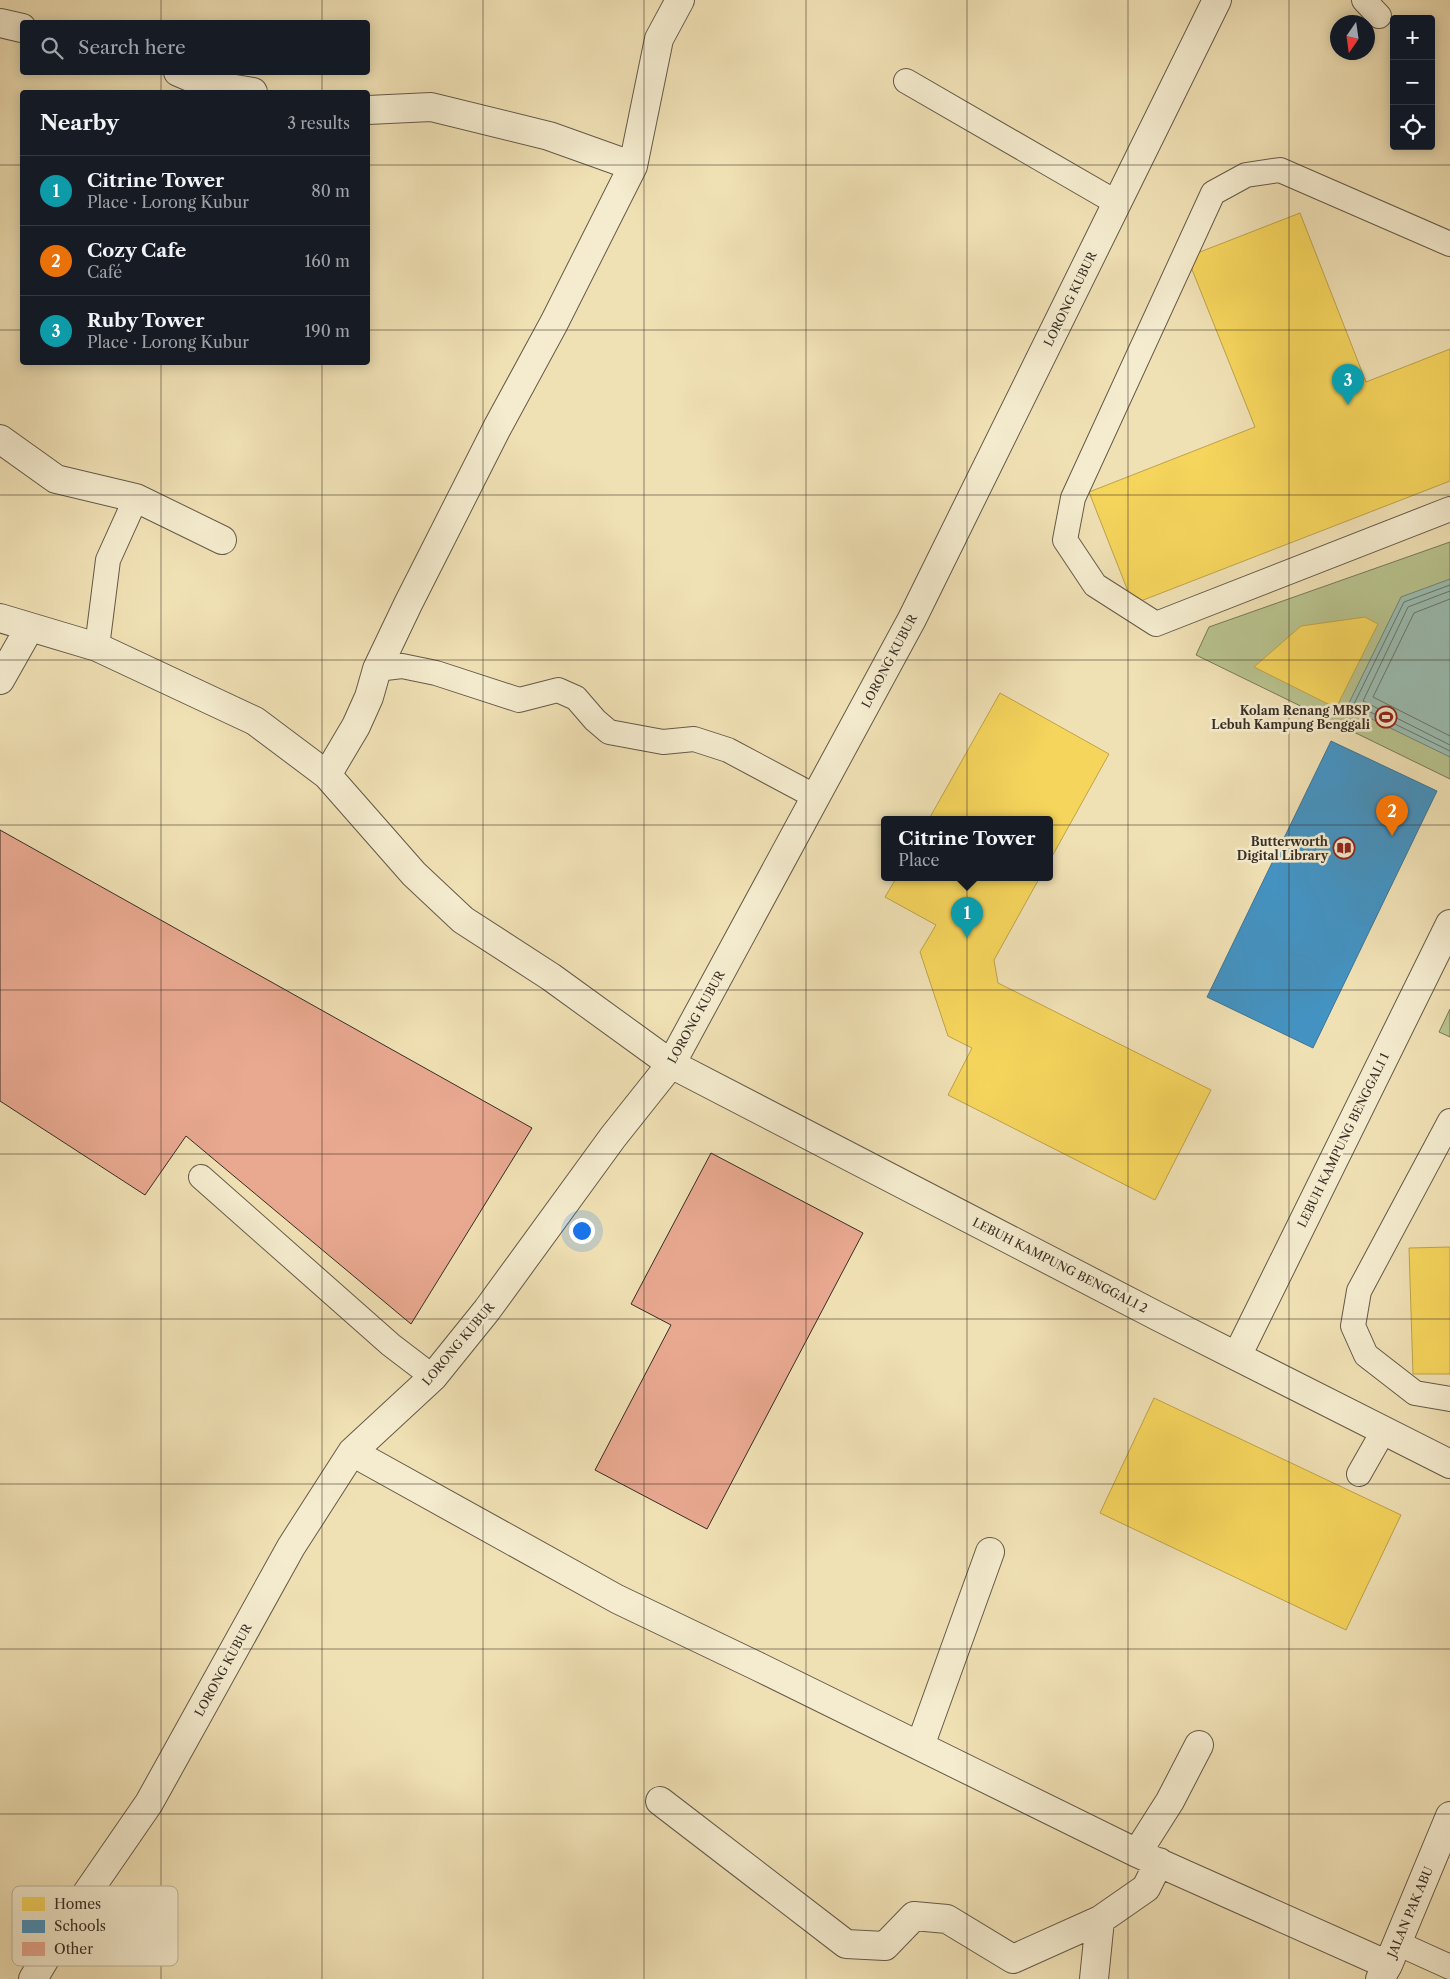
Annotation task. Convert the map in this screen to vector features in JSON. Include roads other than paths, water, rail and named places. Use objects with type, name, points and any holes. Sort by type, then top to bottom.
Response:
[{"type":"street","points":[[327,775],[356,726],[370,696],[377,669],[497,428],[554,323],[633,166],[659,39],[680,0]]},
{"type":"street","name":"LORONG KUBUR","points":[[92,1886],[149,1803],[291,1547],[352,1452],[433,1377],[488,1310],[613,1137],[671,1064],[912,619],[1217,0]]},
{"type":"street","points":[[0,23],[20,28]]},
{"type":"street","points":[[185,75],[206,84],[241,90]]},
{"type":"street","points":[[370,110],[431,107],[549,136],[633,166]]},
{"type":"street","points":[[0,439],[56,479],[136,498],[222,540]]},
{"type":"street","name":"LEBUH KAMPUNG BENGGALI 2","points":[[0,618],[97,647],[255,721],[327,775],[414,874],[462,920],[551,977],[671,1064],[1236,1356],[1450,1464]]},
{"type":"street","points":[[0,680],[30,627]]},
{"type":"street","name":"LEBUH KAMPUNG BENGGALI 1","points":[[1236,1356],[1450,924]]},
{"type":"street","points":[[352,1452],[617,1599],[1148,1857],[1388,1962]]},
{"type":"street","points":[[920,1746],[990,1552]]},
{"type":"street","points":[[660,1800],[846,1944],[885,1946],[914,1916],[947,1918],[1010,1969],[1100,1920],[1146,1888],[1148,1857],[1170,1801],[1200,1744]]},
{"type":"street","name":"JALAN PAK ABU","points":[[1388,1962],[1450,1816]]},
{"type":"street","points":[[1094,1979],[1100,1920]]},
{"type":"street","name":"LORONG KUBUR","points":[[33,1979],[41,1966]]},
{"type":"lane","points":[[906,81],[1117,203]]},
{"type":"lane","points":[[1450,244],[1280,170],[1246,174],[1213,193],[1073,498],[1065,540],[1095,585],[1156,624],[1450,509]]},
{"type":"lane","points":[[97,647],[108,560],[136,498]]},
{"type":"lane","points":[[377,669],[402,666],[436,673],[519,700],[558,690],[576,698],[595,720],[609,732],[663,742],[694,739],[728,750],[816,797]]},
{"type":"lane","points":[[1450,1121],[1359,1291],[1353,1326],[1366,1355],[1415,1393],[1450,1399]]},
{"type":"lane","points":[[201,1177],[391,1345],[433,1377]]},
{"type":"lane","points":[[1359,1474],[1384,1430]]},
{"type":"lane","points":[[1388,1962],[1450,1967]]},
{"type":"water","points":[[1450,579],[1450,757],[1347,707],[1401,597]]},
{"type":"place","name":"Ruby Tower","points":[[1348,405]]},
{"type":"place","name":"Kolam Renang MBSP Lebuh Kampung Benggali","points":[[1386,717]]},
{"type":"place","name":"Cozy Cafe","points":[[1392,836]]},
{"type":"place","name":"Butterworth Digital Library","points":[[1344,848]]},
{"type":"place","name":"Citrine Tower","points":[[967,938]]}]
